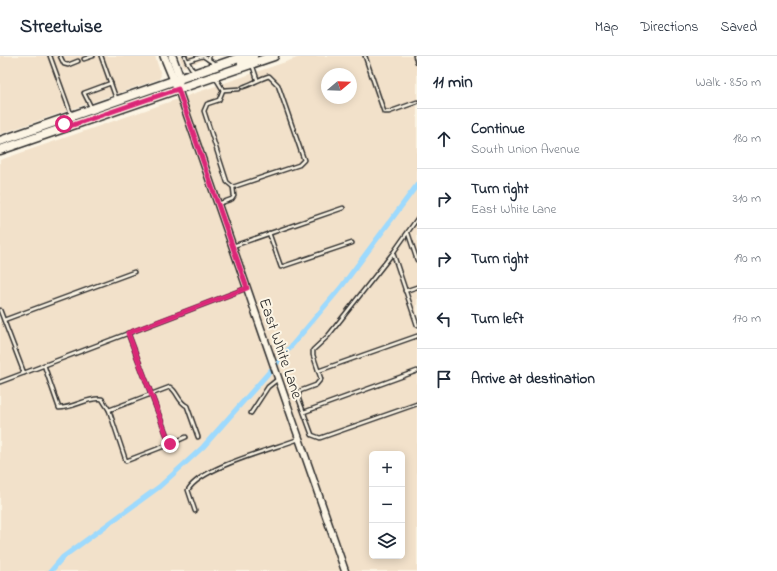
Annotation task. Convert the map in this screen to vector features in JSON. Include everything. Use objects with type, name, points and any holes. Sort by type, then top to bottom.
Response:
[{"type":"main road","points":[[164,56],[176,80]]},
{"type":"main road","points":[[172,56],[178,89]]},
{"type":"main road","points":[[220,64],[229,56]]},
{"type":"main road","points":[[0,150],[50,128],[72,116],[245,56]]},
{"type":"main road","points":[[0,141],[31,130],[64,128],[215,76],[252,60],[274,56]]},
{"type":"main road","points":[[64,128],[64,124],[93,114],[102,106]]},
{"type":"main road","points":[[0,145],[30,135],[31,130]]},
{"type":"street","name":"East White Lane","points":[[178,89],[345,571]]},
{"type":"lane","points":[[50,56],[72,116]]},
{"type":"lane","points":[[60,56],[64,64],[68,65],[78,61]]},
{"type":"lane","points":[[84,59],[93,56]]},
{"type":"lane","points":[[101,56],[116,101]]},
{"type":"lane","points":[[185,56],[195,73]]},
{"type":"lane","points":[[187,61],[203,56],[220,64]]},
{"type":"lane","points":[[365,56],[384,112],[389,112],[417,102]]},
{"type":"lane","points":[[414,56],[417,62]]},
{"type":"lane","points":[[252,60],[257,79]]},
{"type":"lane","points":[[215,76],[217,83],[223,90]]},
{"type":"lane","points":[[233,187],[299,165],[304,160],[278,84],[269,76],[257,79],[252,84],[243,87]]},
{"type":"lane","points":[[92,109],[84,93],[111,84]]},
{"type":"lane","points":[[223,90],[238,89]]},
{"type":"lane","points":[[218,204],[232,199],[234,196],[233,187],[227,182],[204,111],[207,104],[219,100],[223,90]]},
{"type":"lane","points":[[232,246],[343,208]]},
{"type":"lane","points":[[417,219],[393,254],[328,336],[313,350],[313,355],[321,379],[319,383],[300,391],[298,394],[312,435],[320,438],[417,404]]},
{"type":"lane","points":[[408,232],[417,260]]},
{"type":"lane","points":[[269,233],[281,267],[352,243]]},
{"type":"lane","points":[[393,254],[417,325]]},
{"type":"lane","points":[[4,320],[134,272]]},
{"type":"lane","points":[[405,291],[417,287]]},
{"type":"lane","points":[[0,382],[247,288]]},
{"type":"lane","points":[[0,310],[24,373]]},
{"type":"lane","points":[[128,333],[170,444]]},
{"type":"lane","points":[[318,371],[417,336]]},
{"type":"lane","points":[[44,365],[59,408],[65,408],[96,398],[102,399],[108,410],[126,461],[186,437]]},
{"type":"lane","points":[[304,412],[417,371]]},
{"type":"lane","points":[[251,413],[268,387],[278,379]]},
{"type":"lane","points":[[108,410],[170,387],[174,390],[182,404],[186,406],[198,437]]},
{"type":"lane","points":[[195,511],[188,490],[196,480],[223,466],[299,439]]},
{"type":"shaded area","points":[[0,56],[155,56],[161,75],[159,79],[0,134]]},
{"type":"shaded area","points":[[179,56],[216,56],[183,67]]},
{"type":"shaded area","points":[[303,56],[417,56],[417,571],[0,571],[0,160]]},
{"type":"waterway","points":[[277,363],[342,286],[417,185]]},
{"type":"waterway","points":[[51,571],[63,557],[159,487],[203,447],[271,370]]},
{"type":"route","points":[[64,124],[64,128],[178,89],[247,288],[128,333],[170,444]]}]
